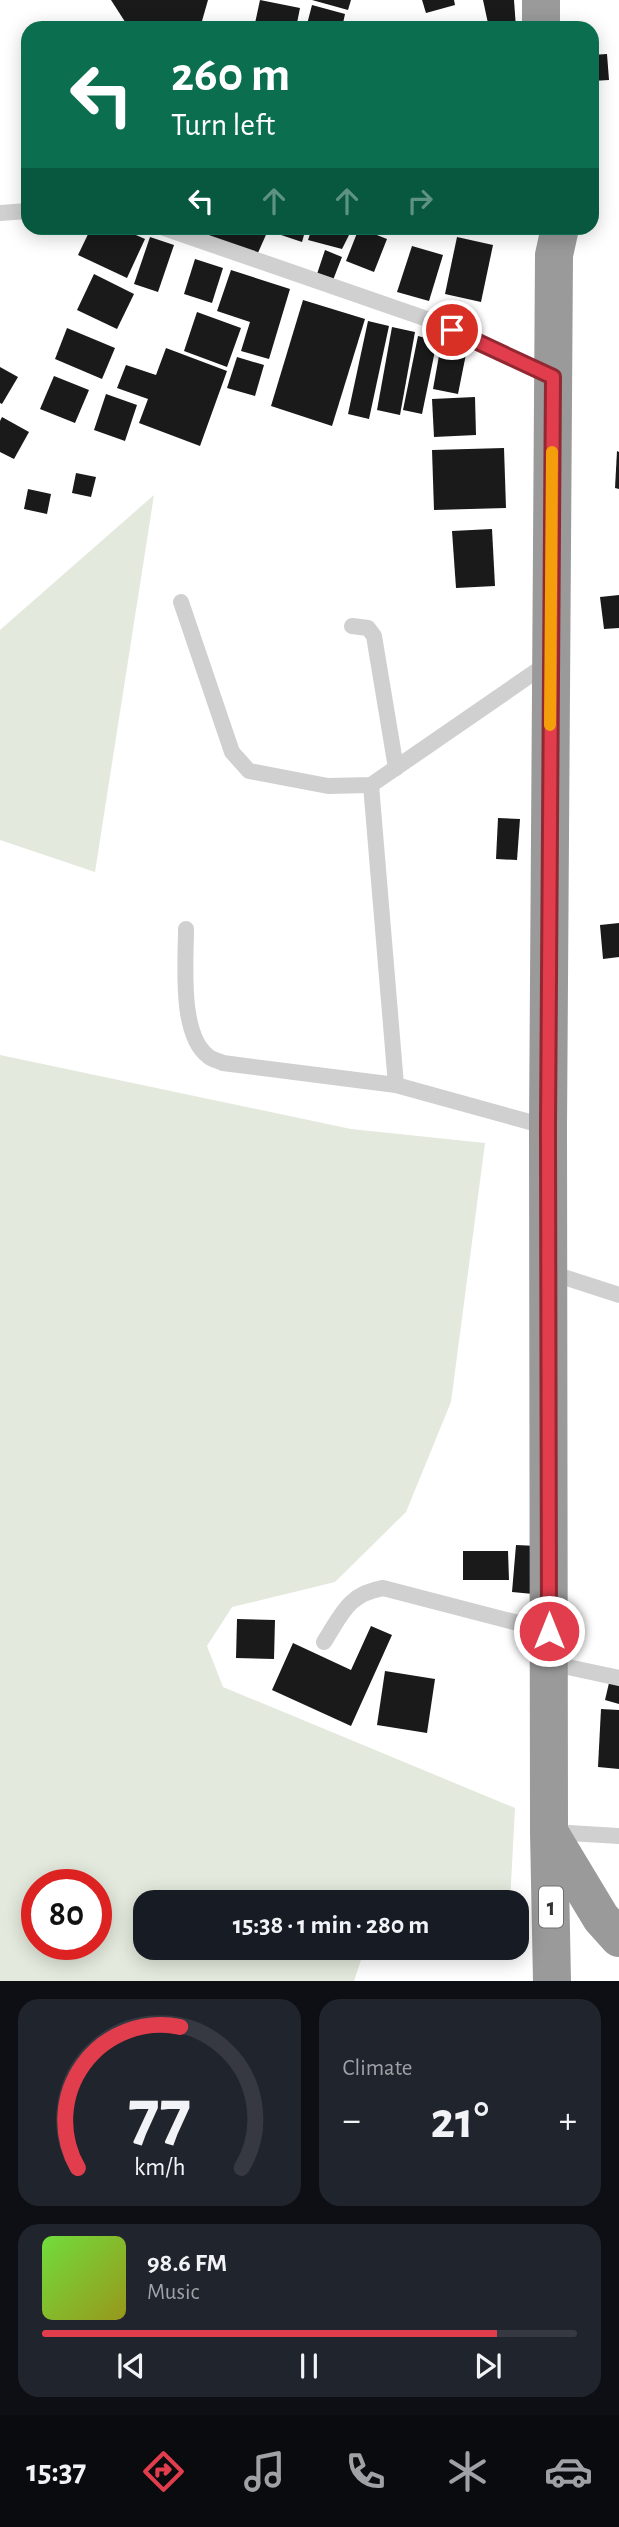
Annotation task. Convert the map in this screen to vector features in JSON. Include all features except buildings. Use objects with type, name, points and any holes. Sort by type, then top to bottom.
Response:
[{"type":"highway","points":[[541,0],[541,21]]},
{"type":"highway","points":[[564,0],[564,21]]},
{"type":"highway","name":"1","points":[[552,1981],[549,1832],[548,1127],[554,237]]},
{"type":"highway","points":[[549,1832],[601,1918],[619,1938]]},
{"type":"lane","points":[[0,213],[21,212]]},
{"type":"lane","points":[[184,235],[427,319],[553,377]]},
{"type":"lane","points":[[181,603],[232,752],[249,771],[328,786],[371,785],[551,662]]},
{"type":"lane","points":[[352,626],[368,628],[374,636],[396,768]]},
{"type":"lane","points":[[371,785],[396,1085]]},
{"type":"lane","points":[[186,929],[187,1006],[195,1041],[208,1056],[223,1063],[396,1085],[548,1127]]},
{"type":"lane","points":[[548,1272],[619,1295]]},
{"type":"lane","points":[[324,1642],[348,1604],[366,1591],[383,1588],[549,1647],[619,1678]]},
{"type":"lane","points":[[549,1832],[619,1836]]},
{"type":"shaded area","points":[[154,495],[95,872],[0,840],[0,630]]},
{"type":"shaded area","points":[[0,1055],[351,1129],[485,1143],[451,1402],[406,1512],[335,1582],[232,1607],[207,1646],[223,1687],[515,1808],[511,1890],[133,1890],[133,1960],[361,1960],[354,1981],[0,1981]]},
{"type":"slow traffic","points":[[550,725],[552,452]]},
{"type":"route","points":[[452,330],[553,377],[548,1127],[549,1631]]}]
